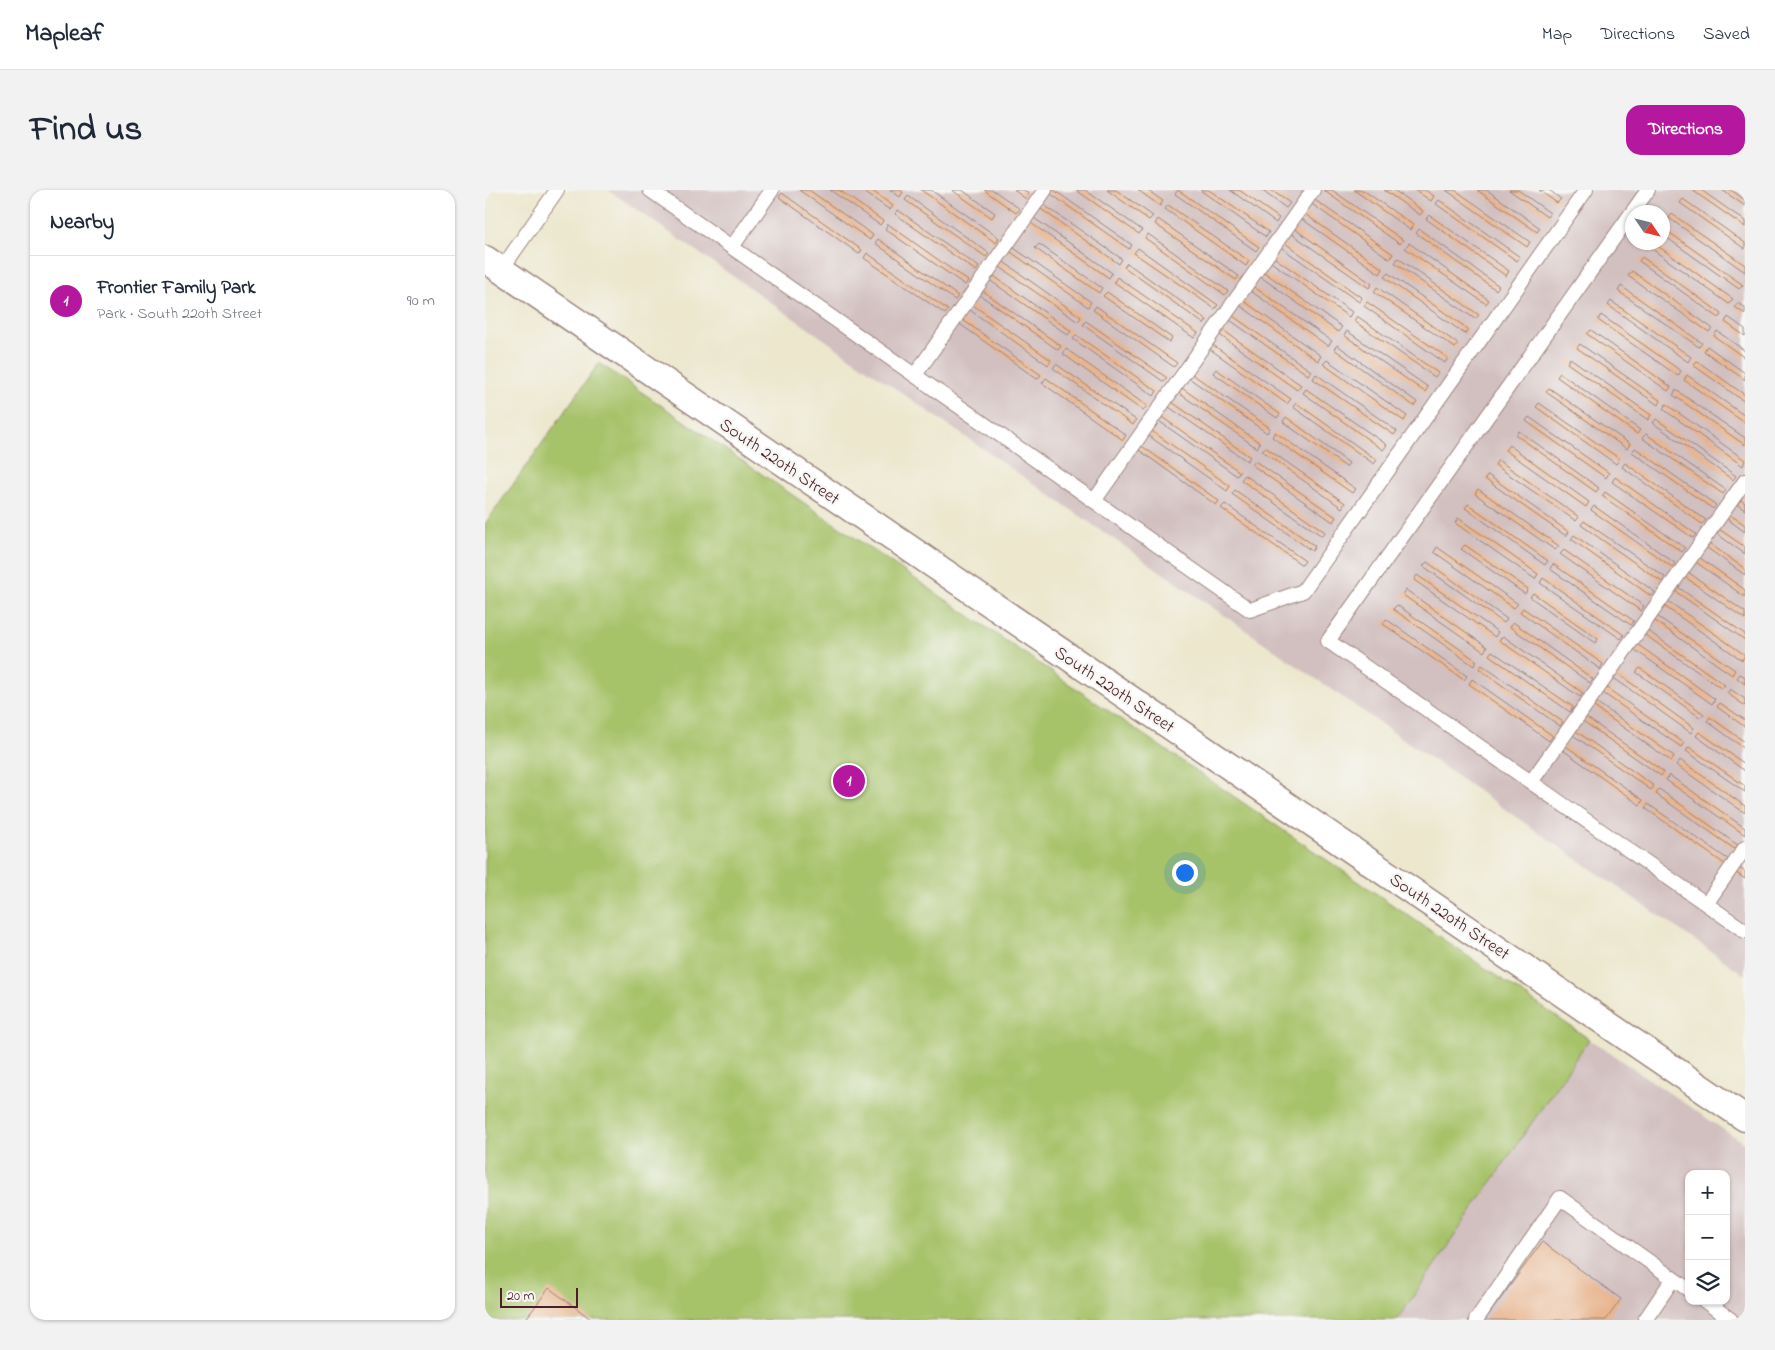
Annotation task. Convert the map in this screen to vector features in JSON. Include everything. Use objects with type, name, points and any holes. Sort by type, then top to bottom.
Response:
[{"type":"street","name":"South 220th Street","points":[[493,265],[1745,1118]]},
{"type":"lane","points":[[493,265],[557,190]]},
{"type":"lane","points":[[650,190],[1250,610],[1303,591],[1585,190]]},
{"type":"lane","points":[[732,247],[772,190]]},
{"type":"lane","points":[[915,375],[1045,190]]},
{"type":"lane","points":[[1094,500],[1313,190]]},
{"type":"lane","points":[[1649,190],[1328,641],[1745,931]]},
{"type":"lane","points":[[1531,782],[1745,481]]},
{"type":"lane","points":[[1706,904],[1745,848]]},
{"type":"lane","points":[[1476,1320],[1560,1198],[1685,1287]]},
{"type":"lane","points":[[1645,1320],[1673,1279]]},
{"type":"lane","points":[[1710,1305],[1731,1320]]},
{"type":"shaded area","points":[[608,190],[1745,190],[1745,975]]},
{"type":"shaded area","points":[[1589,1039],[1745,1144],[1745,1320],[1397,1320]]},
{"type":"green space","points":[[599,363],[1589,1039],[1397,1320],[485,1320],[485,524]]},
{"type":"building","points":[[799,190],[809,190],[873,235],[870,240]]},
{"type":"building","points":[[830,190],[839,190],[883,221],[880,225]]},
{"type":"building","points":[[861,190],[871,190],[893,206],[890,210]]},
{"type":"building","points":[[890,190],[900,190],[903,192],[900,197]]},
{"type":"building","points":[[921,190],[931,190],[999,238],[996,243]]},
{"type":"building","points":[[952,190],[962,190],[995,213],[992,218]]},
{"type":"building","points":[[984,190],[993,190],[1020,209],[1016,213]]},
{"type":"building","points":[[1014,190],[1023,190],[1029,194],[1026,199]]},
{"type":"building","points":[[1054,190],[1132,245],[1129,249],[1048,192]]},
{"type":"building","points":[[1076,190],[1085,190],[1142,230],[1139,234]]},
{"type":"building","points":[[1107,190],[1116,190],[1153,216],[1149,220]]},
{"type":"building","points":[[1138,190],[1147,190],[1163,201],[1160,206]]},
{"type":"building","points":[[1178,190],[1259,247],[1256,251],[1175,194]]},
{"type":"building","points":[[1200,190],[1209,190],[1269,232],[1266,237]]},
{"type":"building","points":[[1230,190],[1239,190],[1279,218],[1276,223]]},
{"type":"building","points":[[1261,190],[1271,190],[1290,203],[1286,208]]},
{"type":"building","points":[[1323,190],[1332,190],[1403,240],[1400,244]]},
{"type":"building","points":[[1354,190],[1363,190],[1413,225],[1410,230]]},
{"type":"building","points":[[1384,190],[1394,190],[1423,211],[1420,215]]},
{"type":"building","points":[[1415,190],[1425,190],[1434,196],[1431,201]]},
{"type":"building","points":[[1446,190],[1455,190],[1530,242],[1527,247]]},
{"type":"building","points":[[1477,190],[1487,190],[1540,228],[1537,232]]},
{"type":"building","points":[[1509,190],[1518,190],[1550,213],[1547,217]]},
{"type":"building","points":[[1539,190],[1549,190],[1561,199],[1557,203]]},
{"type":"building","points":[[1692,190],[1701,190],[1745,221],[1745,227]]},
{"type":"building","points":[[1722,190],[1731,190],[1745,200],[1745,206]]},
{"type":"building","points":[[782,193],[862,250],[859,254],[779,197]]},
{"type":"building","points":[[908,196],[989,253],[986,257],[905,200]]},
{"type":"building","points":[[1312,198],[1393,254],[1390,259],[1309,202]]},
{"type":"building","points":[[1683,199],[1745,243],[1745,249],[1680,203]]},
{"type":"building","points":[[1439,200],[1520,257],[1517,261],[1436,204]]},
{"type":"building","points":[[1041,203],[1122,259],[1119,264],[1038,207]]},
{"type":"building","points":[[1168,205],[1249,261],[1246,266],[1165,209]]},
{"type":"building","points":[[898,210],[979,267],[976,271],[895,214]]},
{"type":"building","points":[[1302,212],[1383,269],[1380,274],[1299,217]]},
{"type":"building","points":[[1672,214],[1745,265],[1745,272],[1670,219]]},
{"type":"building","points":[[1429,215],[1509,271],[1506,276],[1426,219]]},
{"type":"building","points":[[1031,216],[1112,273],[1109,278],[1028,221]]},
{"type":"building","points":[[1158,219],[1239,276],[1236,280],[1155,224]]},
{"type":"building","points":[[888,224],[968,281],[965,285],[885,229]]},
{"type":"building","points":[[1292,227],[1372,284],[1369,288],[1289,232]]},
{"type":"building","points":[[1419,229],[1499,286],[1496,290],[1416,233]]},
{"type":"building","points":[[1670,233],[1743,285],[1739,289],[1670,240]]},
{"type":"building","points":[[1148,234],[1228,291],[1225,295],[1145,238]]},
{"type":"building","points":[[878,239],[958,296],[955,300],[875,243]]},
{"type":"building","points":[[1282,241],[1362,298],[1359,302],[1279,246]]},
{"type":"building","points":[[1409,243],[1489,300],[1486,304],[1405,248]]},
{"type":"building","points":[[1039,244],[1102,288],[1099,293],[1035,248]]},
{"type":"building","points":[[1011,246],[1091,302],[1088,307],[1008,250]]},
{"type":"building","points":[[1138,248],[1218,305],[1215,309],[1134,253]]},
{"type":"building","points":[[1653,250],[1663,250],[1733,299],[1729,304]]},
{"type":"building","points":[[867,253],[948,310],[945,314],[864,258]]},
{"type":"building","points":[[1272,256],[1352,312],[1349,317],[1268,260]]},
{"type":"building","points":[[1642,257],[1722,314],[1719,318],[1639,261]]},
{"type":"building","points":[[1398,258],[1479,315],[1475,319],[1395,263]]},
{"type":"building","points":[[1001,260],[1081,317],[1078,322],[997,265]]},
{"type":"building","points":[[1127,263],[1207,320],[1204,324],[1124,267]]},
{"type":"building","points":[[1261,270],[1342,327],[1338,332],[1258,275]]},
{"type":"building","points":[[1632,271],[1712,328],[1709,332],[1628,276]]},
{"type":"building","points":[[1388,273],[1468,329],[1465,334],[1384,277]]},
{"type":"building","points":[[991,274],[1071,331],[1068,335],[988,279]]},
{"type":"building","points":[[1117,277],[1198,333],[1194,338],[1114,282]]},
{"type":"building","points":[[1251,285],[1332,341],[1328,346],[1248,289]]},
{"type":"building","points":[[1621,286],[1702,343],[1699,347],[1618,291]]},
{"type":"building","points":[[1377,287],[1458,344],[1455,348],[1374,292]]},
{"type":"building","points":[[980,289],[1061,346],[1058,350],[977,293]]},
{"type":"building","points":[[1107,292],[1172,338],[1169,342],[1103,296]]},
{"type":"building","points":[[1241,299],[1321,356],[1318,361],[1238,304]]},
{"type":"building","points":[[1611,301],[1691,357],[1688,362],[1608,305]]},
{"type":"building","points":[[1367,302],[1448,358],[1445,363],[1364,306]]},
{"type":"building","points":[[970,303],[1051,360],[1048,365],[967,308]]},
{"type":"building","points":[[1738,303],[1745,308],[1745,314],[1735,307]]},
{"type":"building","points":[[1096,306],[1177,363],[1174,367],[1093,310]]},
{"type":"building","points":[[1230,314],[1311,371],[1308,375],[1227,318]]},
{"type":"building","points":[[1601,315],[1681,371],[1678,376],[1598,320]]},
{"type":"building","points":[[1357,316],[1438,373],[1435,377],[1354,321]]},
{"type":"building","points":[[1728,317],[1745,329],[1745,336],[1725,322]]},
{"type":"building","points":[[960,318],[1041,375],[1037,379],[957,322]]},
{"type":"building","points":[[1086,321],[1167,378],[1164,382],[1083,325]]},
{"type":"building","points":[[1220,328],[1301,385],[1297,390],[1217,333]]},
{"type":"building","points":[[1591,330],[1671,387],[1668,391],[1587,334]]},
{"type":"building","points":[[1347,331],[1428,387],[1425,392],[1344,335]]},
{"type":"building","points":[[1717,331],[1745,351],[1745,358],[1714,336]]},
{"type":"building","points":[[1076,335],[1157,391],[1154,396],[1073,339]]},
{"type":"building","points":[[1210,343],[1291,399],[1287,404],[1207,347]]},
{"type":"building","points":[[1580,344],[1661,401],[1658,405],[1577,348]]},
{"type":"building","points":[[1337,345],[1417,402],[1414,406],[1334,349]]},
{"type":"building","points":[[1707,346],[1745,373],[1745,380],[1704,351]]},
{"type":"building","points":[[1066,349],[1147,406],[1143,411],[1063,354]]},
{"type":"building","points":[[1570,358],[1651,415],[1648,420],[1567,363]]},
{"type":"building","points":[[1327,360],[1407,416],[1404,421],[1323,364]]},
{"type":"building","points":[[1697,361],[1745,395],[1745,402],[1693,365]]},
{"type":"building","points":[[1056,364],[1136,420],[1133,425],[1053,368]]},
{"type":"building","points":[[1216,369],[1280,414],[1277,418],[1213,373]]},
{"type":"building","points":[[1189,372],[1270,428],[1267,433],[1186,376]]},
{"type":"building","points":[[1560,373],[1640,430],[1637,434],[1557,377]]},
{"type":"building","points":[[1316,374],[1397,431],[1394,435],[1313,379]]},
{"type":"building","points":[[1687,375],[1745,416],[1745,423],[1684,380]]},
{"type":"building","points":[[1046,378],[1126,435],[1123,440],[1042,383]]},
{"type":"building","points":[[1179,386],[1260,443],[1257,448],[1176,391]]},
{"type":"building","points":[[1549,388],[1630,444],[1627,449],[1546,392]]},
{"type":"building","points":[[1306,389],[1387,445],[1383,450],[1303,393]]},
{"type":"building","points":[[1676,390],[1745,438],[1745,445],[1673,395]]},
{"type":"building","points":[[1169,400],[1250,457],[1247,461],[1166,405]]},
{"type":"building","points":[[1296,403],[1377,460],[1374,464],[1293,407]]},
{"type":"building","points":[[1539,403],[1620,459],[1616,464],[1536,407]]},
{"type":"building","points":[[1666,404],[1745,460],[1743,466],[1663,409]]},
{"type":"building","points":[[1159,415],[1240,472],[1237,476],[1156,419]]},
{"type":"building","points":[[1286,417],[1349,463],[1346,467],[1283,422]]},
{"type":"building","points":[[1529,417],[1609,473],[1606,478],[1526,421]]},
{"type":"building","points":[[1656,419],[1736,476],[1733,480],[1653,423]]},
{"type":"building","points":[[1149,429],[1230,486],[1227,491],[1146,434]]},
{"type":"building","points":[[1519,431],[1599,488],[1596,492],[1516,435]]},
{"type":"building","points":[[1275,432],[1356,489],[1352,493],[1272,437]]},
{"type":"building","points":[[1646,434],[1726,490],[1723,494],[1642,438]]},
{"type":"building","points":[[1139,444],[1219,501],[1216,505],[1136,448]]},
{"type":"building","points":[[1509,445],[1589,502],[1586,507],[1505,450]]},
{"type":"building","points":[[1265,447],[1345,503],[1342,508],[1262,451]]},
{"type":"building","points":[[1635,448],[1716,505],[1713,509],[1632,452]]},
{"type":"building","points":[[1498,460],[1579,517],[1576,521],[1495,465]]},
{"type":"building","points":[[1255,461],[1336,517],[1333,522],[1252,465]]},
{"type":"building","points":[[1625,463],[1706,520],[1702,524],[1622,467]]},
{"type":"building","points":[[1245,475],[1325,532],[1322,536],[1241,480]]},
{"type":"building","points":[[1488,475],[1569,532],[1566,536],[1485,479]]},
{"type":"building","points":[[1615,477],[1696,534],[1693,538],[1612,482]]},
{"type":"building","points":[[1478,489],[1559,546],[1555,550],[1475,494]]},
{"type":"building","points":[[1235,490],[1315,546],[1312,551],[1232,494]]},
{"type":"building","points":[[1605,492],[1685,548],[1682,552],[1602,496]]},
{"type":"building","points":[[1736,497],[1745,503],[1745,510],[1733,502]]},
{"type":"building","points":[[1225,504],[1305,561],[1302,565],[1221,508]]},
{"type":"building","points":[[1468,504],[1548,561],[1545,565],[1465,508]]},
{"type":"building","points":[[1594,506],[1675,563],[1672,567],[1591,510]]},
{"type":"building","points":[[1726,512],[1745,525],[1745,532],[1723,516]]},
{"type":"building","points":[[1458,518],[1538,574],[1535,579],[1455,523]]},
{"type":"building","points":[[1584,521],[1665,577],[1662,582],[1581,525]]},
{"type":"building","points":[[1716,527],[1745,547],[1745,554],[1713,531]]},
{"type":"building","points":[[1574,535],[1655,592],[1651,596],[1571,539]]},
{"type":"building","points":[[1706,541],[1745,569],[1745,575],[1703,545]]},
{"type":"building","points":[[1465,545],[1528,589],[1525,594],[1461,549]]},
{"type":"building","points":[[1437,547],[1518,604],[1514,608],[1434,552]]},
{"type":"building","points":[[1564,550],[1644,606],[1641,611],[1560,554]]},
{"type":"building","points":[[1696,555],[1745,590],[1745,597],[1693,560]]},
{"type":"building","points":[[1427,562],[1507,619],[1504,623],[1423,566]]},
{"type":"building","points":[[1553,564],[1634,621],[1631,625],[1550,569]]},
{"type":"building","points":[[1685,570],[1745,612],[1745,619],[1682,575]]},
{"type":"building","points":[[1417,575],[1498,632],[1495,637],[1414,580]]},
{"type":"building","points":[[1543,578],[1624,635],[1621,639],[1540,583]]},
{"type":"building","points":[[1675,585],[1745,634],[1745,640],[1672,589]]},
{"type":"building","points":[[1406,590],[1487,647],[1484,652],[1403,595]]},
{"type":"building","points":[[1533,593],[1598,639],[1595,643],[1530,597]]},
{"type":"building","points":[[1665,599],[1745,655],[1742,660],[1661,604]]},
{"type":"building","points":[[1397,605],[1477,661],[1474,666],[1393,609]]},
{"type":"building","points":[[1523,608],[1603,664],[1600,669],[1520,612]]},
{"type":"building","points":[[1654,614],[1735,670],[1732,675],[1651,618]]},
{"type":"building","points":[[1386,619],[1467,676],[1464,680],[1383,624]]},
{"type":"building","points":[[1513,622],[1593,679],[1590,683],[1510,627]]},
{"type":"building","points":[[1644,628],[1725,685],[1722,689],[1641,632]]},
{"type":"building","points":[[1503,636],[1583,693],[1580,697],[1499,640]]},
{"type":"building","points":[[1634,642],[1715,699],[1712,704],[1631,647]]},
{"type":"building","points":[[1492,651],[1573,707],[1570,712],[1489,655]]},
{"type":"building","points":[[1482,665],[1563,722],[1560,726],[1479,669]]},
{"type":"building","points":[[1640,668],[1704,714],[1701,718],[1636,672]]},
{"type":"building","points":[[1614,671],[1694,728],[1691,733],[1611,676]]},
{"type":"building","points":[[1740,674],[1745,677],[1745,684],[1737,678]]},
{"type":"building","points":[[1472,679],[1553,736],[1549,741],[1469,684]]},
{"type":"building","points":[[1604,686],[1684,743],[1681,747],[1600,691]]},
{"type":"building","points":[[1730,689],[1745,699],[1745,706],[1727,693]]},
{"type":"building","points":[[1593,700],[1674,756],[1671,761],[1590,704]]},
{"type":"building","points":[[1720,703],[1745,720],[1745,727],[1717,707]]},
{"type":"building","points":[[1583,715],[1664,772],[1661,776],[1580,719]]},
{"type":"building","points":[[1710,717],[1745,742],[1745,749],[1707,721]]},
{"type":"building","points":[[1573,729],[1654,786],[1651,790],[1570,733]]},
{"type":"building","points":[[1699,732],[1745,764],[1745,771],[1696,736]]},
{"type":"building","points":[[1563,744],[1643,800],[1640,805],[1560,748]]},
{"type":"building","points":[[1689,747],[1745,786],[1745,792],[1686,751]]},
{"type":"building","points":[[1680,760],[1745,806],[1745,813],[1676,765]]},
{"type":"building","points":[[1669,775],[1745,828],[1745,835],[1666,780]]},
{"type":"building","points":[[1659,789],[1739,846],[1736,850],[1656,794]]},
{"type":"building","points":[[1648,804],[1729,860],[1726,865],[1645,808]]},
{"type":"building","points":[[1738,867],[1745,872],[1745,879],[1735,872]]},
{"type":"building","points":[[1542,1242],[1621,1299],[1606,1320],[1485,1320]]},
{"type":"building","points":[[549,1288],[579,1310],[592,1320],[525,1320]]},
{"type":"place","name":"Frontier Family Park","points":[[849,781]]}]
